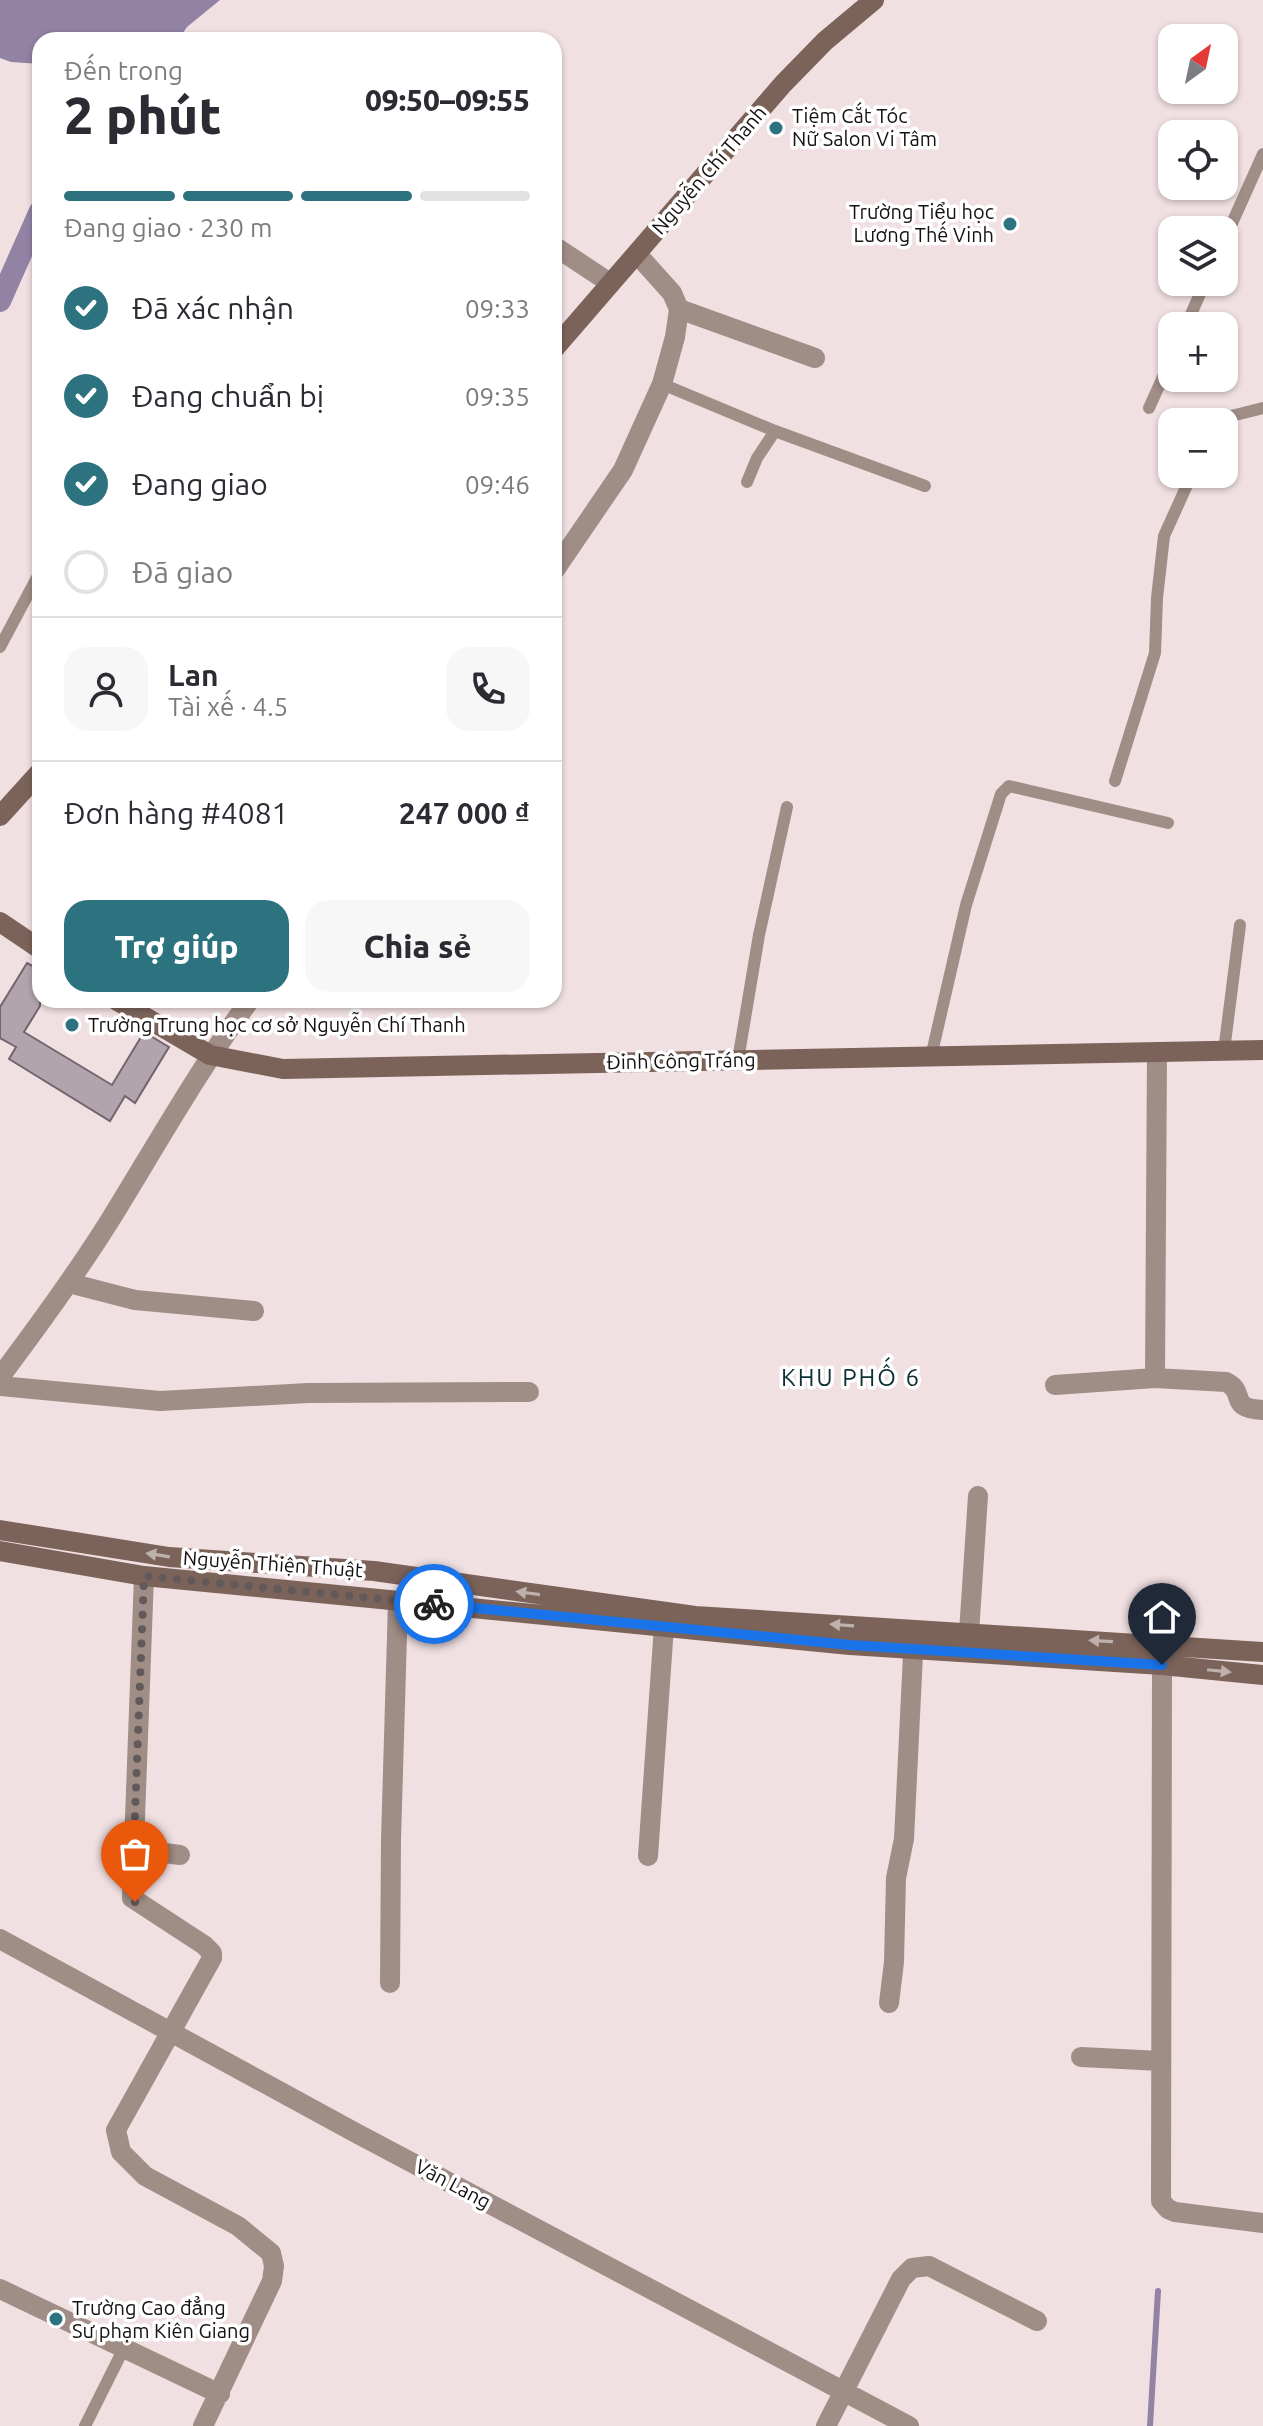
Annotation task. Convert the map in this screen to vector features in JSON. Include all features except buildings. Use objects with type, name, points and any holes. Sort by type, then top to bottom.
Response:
[{"type":"street","name":"Nguyễn Chí Thanh","points":[[562,340],[783,84],[825,41],[874,0]]},
{"type":"street","points":[[562,251],[610,283]]},
{"type":"street","points":[[562,559],[623,470],[662,384],[679,309],[672,293],[637,254]]},
{"type":"street","points":[[679,309],[815,358]]},
{"type":"street","points":[[0,816],[32,781]]},
{"type":"street","points":[[0,922],[32,944]]},
{"type":"street","name":"Đinh Công Tráng","points":[[130,1008],[210,1055],[283,1069],[1263,1050]]},
{"type":"street","points":[[0,1377],[69,1283],[210,1055],[244,1008]]},
{"type":"street","points":[[1155,1378],[1157,1053]]},
{"type":"street","points":[[69,1283],[135,1300],[254,1311]]},
{"type":"street","points":[[1055,1385],[1155,1378],[1226,1382],[1235,1389],[1241,1406],[1263,1410]]},
{"type":"street","points":[[0,1386],[160,1401],[308,1393],[529,1392]]},
{"type":"street","points":[[969,1633],[978,1496]]},
{"type":"street","name":"Nguyễn Thiện Thuật","points":[[0,1530],[169,1557],[374,1571],[664,1626],[913,1639],[969,1633],[1263,1652]]},
{"type":"street","name":"Nguyễn Thiện Thuật","points":[[0,1551],[144,1576],[398,1601],[695,1616],[1263,1675]]},
{"type":"street","points":[[144,1576],[132,1898],[212,1953],[116,2130],[121,2152],[145,2176],[238,2226],[271,2253],[274,2266],[272,2281],[203,2426]]},
{"type":"street","points":[[390,1983],[398,1601]]},
{"type":"street","points":[[648,1856],[664,1626]]},
{"type":"street","points":[[889,2003],[894,1962],[896,1878],[904,1839],[913,1639]]},
{"type":"street","points":[[1162,1665],[1161,2201],[1175,2212],[1263,2223]]},
{"type":"street","points":[[134,1849],[180,1855]]},
{"type":"street","name":"Văn Lang","points":[[0,1939],[384,2148],[909,2426]]},
{"type":"street","points":[[1081,2057],[1161,2061]]},
{"type":"street","points":[[826,2426],[901,2279],[912,2268],[929,2266],[1037,2321]]},
{"type":"street","points":[[0,2289],[220,2394]]},
{"type":"lane","points":[[1235,216],[1263,154]]},
{"type":"lane","points":[[662,384],[775,431],[925,486]]},
{"type":"lane","points":[[1149,408],[1158,388]]},
{"type":"lane","points":[[1238,414],[1263,408]]},
{"type":"lane","points":[[747,482],[757,458],[775,431]]},
{"type":"lane","points":[[1115,781],[1155,653],[1164,536],[1186,488]]},
{"type":"lane","points":[[0,647],[32,587]]},
{"type":"lane","points":[[931,1057],[966,905],[1001,794],[1009,786],[1168,823]]},
{"type":"lane","points":[[738,1060],[759,935],[787,807]]},
{"type":"lane","points":[[1224,1051],[1240,925]]},
{"type":"lane","points":[[85,2426],[124,2348]]},
{"type":"shaded area","points":[[0,0],[220,0],[184,32],[32,32],[32,63],[0,58]]},
{"type":"waterway","points":[[0,301],[32,229]]},
{"type":"waterway","points":[[1150,2426],[1158,2291]]},
{"type":"way so far","points":[[135,1902],[132,1894],[144,1576],[434,1604]]},
{"type":"place","name":"Tiệm Cắt Tóc Nữ Salon Vi Tâm","points":[[776,128]]},
{"type":"place","name":"Trường Tiểu học Lương Thế Vinh","points":[[1010,224]]},
{"type":"place","name":"Trường Trung học cơ sở Nguyễn Chí Thanh","points":[[72,1025]]},
{"type":"place","name":"Trường Cao đẳng Sư phạm Kiên Giang","points":[[56,2319]]},
{"type":"district","name":"KHU PHỐ 6","points":[[851,1378]]},
{"type":"route","points":[[434,1604],[850,1645],[1162,1665]]}]
